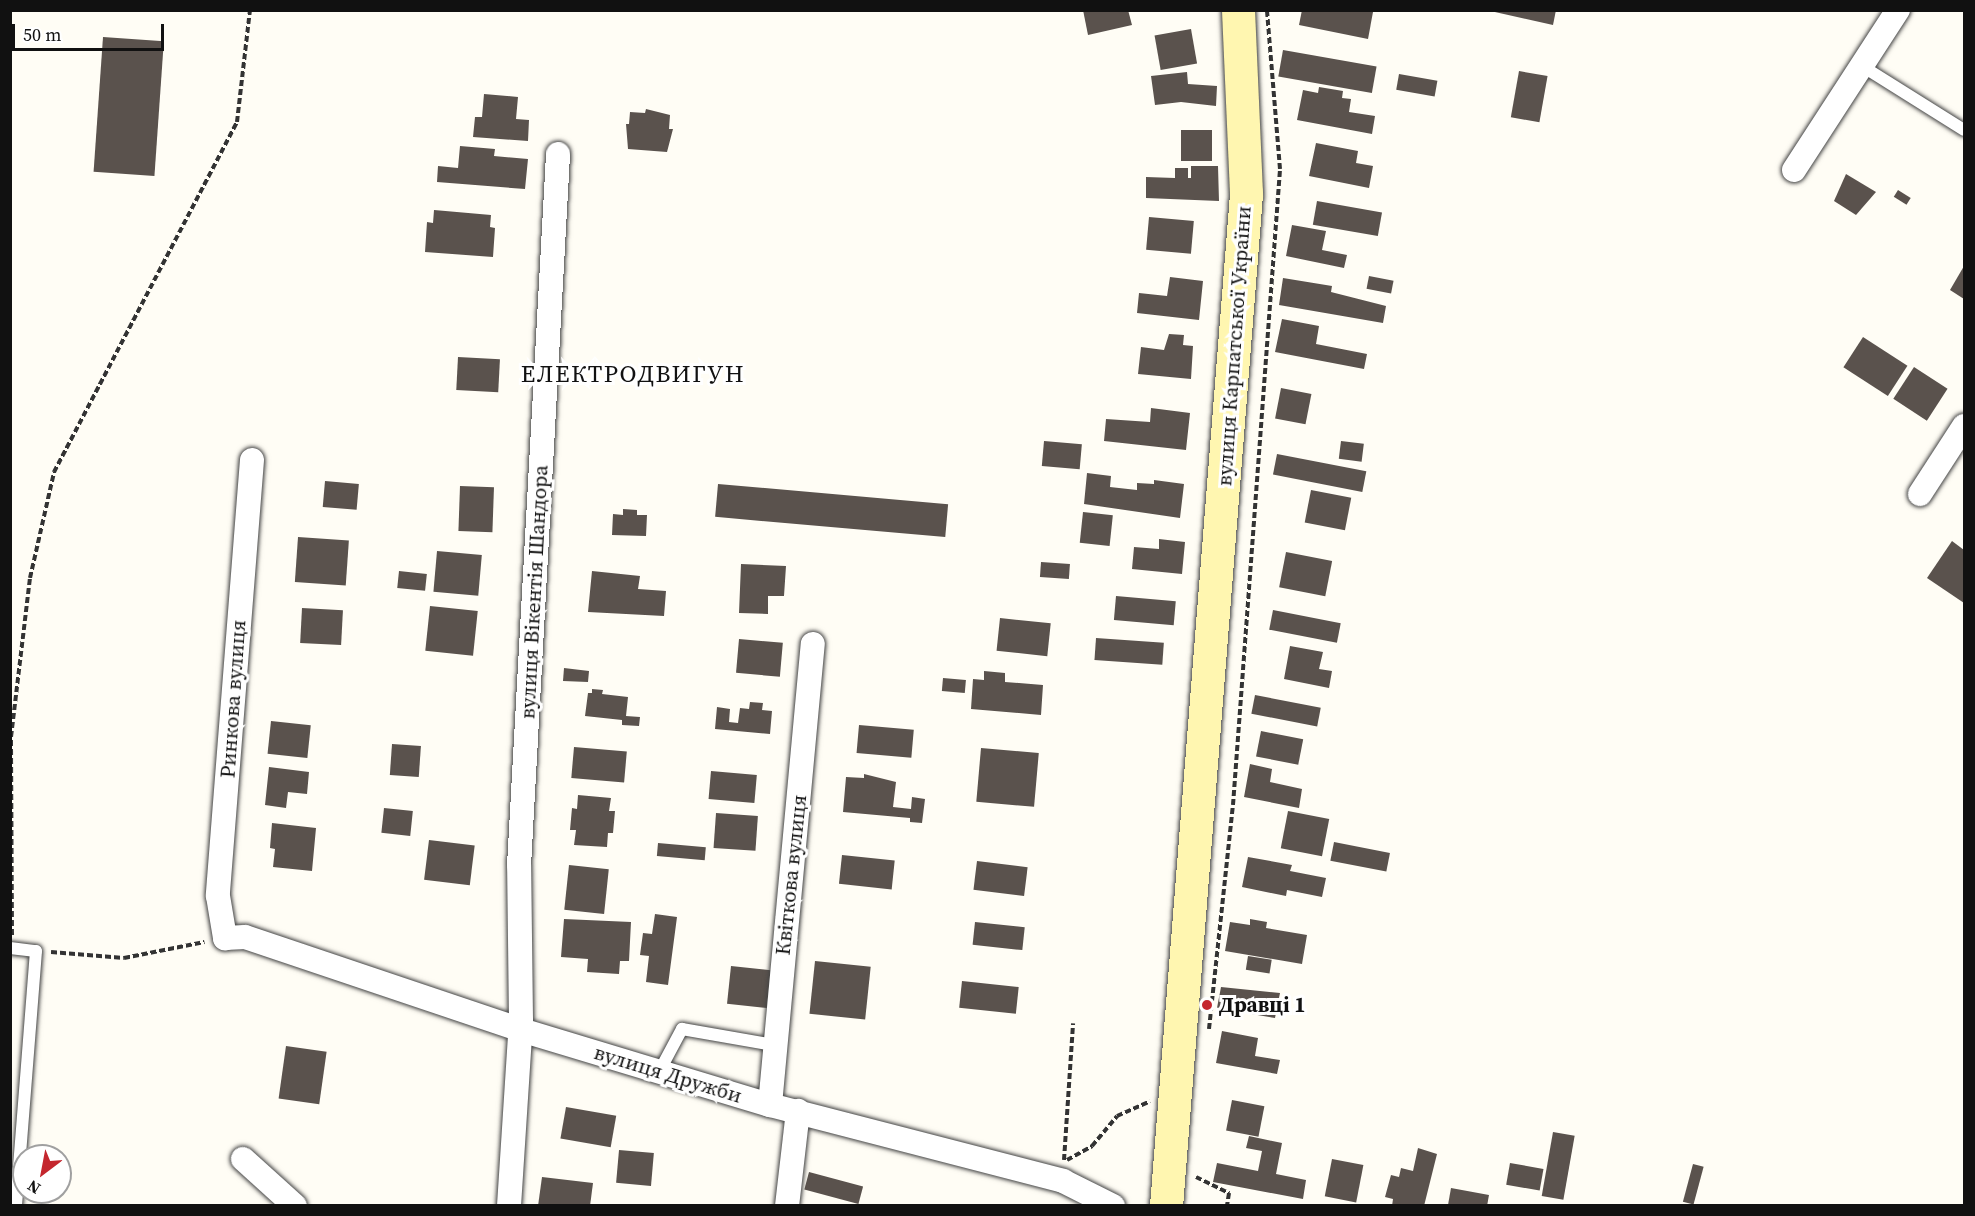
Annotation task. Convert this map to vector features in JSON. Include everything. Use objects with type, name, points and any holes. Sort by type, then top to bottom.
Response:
[{"type":"main road","name":"вулиця Карпатської України","points":[[1166,1206],[1246,193],[1238,10]]},
{"type":"street","points":[[1794,170],[1898,10]]},
{"type":"street","name":"вулиця Вікентія Шандора","points":[[509,1206],[521,1030],[519,866],[558,154]]},
{"type":"street","points":[[1920,494],[1965,426]]},
{"type":"street","name":"Ринкова вулиця","points":[[225,938],[218,896],[252,460]]},
{"type":"street","name":"Квіткова вулиця","points":[[770,1105],[813,644]]},
{"type":"street","name":"вулиця Дружби","points":[[225,938],[245,937],[521,1030],[770,1105],[1064,1171],[1113,1206]]},
{"type":"street","points":[[788,1206],[798,1111]]},
{"type":"street","points":[[243,1159],[295,1206]]},
{"type":"lane","points":[[1862,66],[1965,130]]},
{"type":"lane","points":[[11,948],[36,951],[16,1206]]},
{"type":"lane","points":[[659,1072],[682,1029],[774,1045]]},
{"type":"path","points":[[11,948],[11,737],[30,578],[54,472],[237,122],[250,10]]},
{"type":"path","points":[[1208,1037],[1233,805],[1280,169],[1267,10]]},
{"type":"path","points":[[36,951],[124,958],[225,938]]},
{"type":"path","points":[[1064,1171],[1073,1023]]},
{"type":"path","points":[[1064,1171],[1092,1146],[1117,1116],[1150,1101],[1174,1096]]},
{"type":"path","points":[[1196,1173],[1197,1180],[1229,1193],[1227,1206]]},
{"type":"building","points":[[1083,10],[1128,10],[1132,25],[1088,35]]},
{"type":"building","points":[[1302,10],[1373,12],[1368,39],[1299,25]]},
{"type":"building","points":[[1486,10],[1556,10],[1553,25]]},
{"type":"building","points":[[1191,29],[1197,63],[1161,70],[1155,35]]},
{"type":"building","points":[[103,37],[164,41],[154,176],[94,172]]},
{"type":"building","points":[[1283,50],[1377,66],[1372,93],[1278,77]]},
{"type":"building","points":[[1519,71],[1548,76],[1539,122],[1511,117]]},
{"type":"building","points":[[1187,72],[1188,84],[1217,86],[1216,106],[1181,102],[1155,105],[1151,76]]},
{"type":"building","points":[[1399,74],[1437,81],[1435,97],[1396,90]]},
{"type":"building","points":[[1319,87],[1343,91],[1342,98],[1351,99],[1349,112],[1375,116],[1372,134],[1297,120],[1303,90],[1318,93]]},
{"type":"building","points":[[484,94],[518,97],[516,119],[529,120],[528,141],[473,137],[475,117],[482,117]]},
{"type":"building","points":[[646,109],[670,115],[669,129],[673,129],[667,152],[628,149],[626,124],[629,124],[630,112],[645,113]]},
{"type":"building","points":[[1181,130],[1212,130],[1212,161],[1181,161]]},
{"type":"building","points":[[1316,143],[1358,151],[1356,163],[1373,166],[1369,188],[1309,176]]},
{"type":"building","points":[[460,146],[495,149],[494,156],[528,159],[525,189],[437,182],[438,166],[458,168]]},
{"type":"building","points":[[1191,166],[1218,166],[1219,201],[1146,198],[1146,177],[1175,178],[1175,168],[1188,168],[1188,178],[1191,178]]},
{"type":"building","points":[[1846,174],[1876,192],[1856,215],[1834,201]]},
{"type":"building","points":[[1898,190],[1911,198],[1906,205],[1894,197]]},
{"type":"building","points":[[1317,201],[1382,212],[1378,236],[1313,225]]},
{"type":"building","points":[[434,210],[491,215],[490,227],[495,228],[493,257],[425,252],[427,222],[433,223]]},
{"type":"building","points":[[1149,217],[1194,221],[1191,254],[1146,250]]},
{"type":"building","points":[[1292,225],[1326,231],[1322,250],[1347,255],[1344,268],[1286,256]]},
{"type":"building","points":[[1964,266],[1964,299],[1950,290]]},
{"type":"building","points":[[1369,276],[1394,281],[1391,294],[1367,289]]},
{"type":"building","points":[[1170,277],[1203,281],[1199,320],[1137,313],[1139,293],[1167,296]]},
{"type":"building","points":[[1283,278],[1332,286],[1331,292],[1386,306],[1383,323],[1279,305]]},
{"type":"building","points":[[1282,319],[1319,326],[1316,344],[1367,354],[1364,369],[1275,352]]},
{"type":"building","points":[[1169,334],[1184,335],[1183,345],[1193,346],[1191,379],[1138,374],[1141,347],[1164,350]]},
{"type":"building","points":[[1863,337],[1907,366],[1888,396],[1843,367]]},
{"type":"building","points":[[458,357],[500,359],[498,392],[456,390]]},
{"type":"building","points":[[1914,367],[1948,389],[1927,421],[1893,399]]},
{"type":"building","points":[[1281,388],[1311,394],[1306,424],[1275,418]]},
{"type":"building","points":[[1151,408],[1190,413],[1186,450],[1104,441],[1106,419],[1150,422]]},
{"type":"building","points":[[1044,441],[1082,444],[1080,469],[1042,466]]},
{"type":"building","points":[[1341,441],[1364,444],[1362,462],[1339,459]]},
{"type":"building","points":[[1277,454],[1366,471],[1362,492],[1273,475]]},
{"type":"building","points":[[1087,473],[1111,476],[1110,487],[1137,490],[1137,483],[1154,484],[1154,480],[1184,484],[1180,518],[1084,504]]},
{"type":"building","points":[[325,481],[359,484],[357,510],[323,507]]},
{"type":"building","points":[[718,484],[948,504],[945,537],[715,517]]},
{"type":"building","points":[[460,486],[494,487],[492,532],[458,531]]},
{"type":"building","points":[[1311,490],[1351,498],[1345,530],[1305,522]]},
{"type":"building","points":[[623,509],[637,510],[637,515],[647,515],[646,536],[612,535],[613,514],[623,515]]},
{"type":"building","points":[[1083,512],[1113,515],[1110,546],[1080,543]]},
{"type":"building","points":[[298,537],[349,541],[346,585],[295,582]]},
{"type":"building","points":[[1159,539],[1185,542],[1182,574],[1132,569],[1134,547],[1159,549]]},
{"type":"building","points":[[1952,541],[1964,550],[1964,603],[1927,578]]},
{"type":"building","points":[[437,551],[482,555],[478,596],[433,592]]},
{"type":"building","points":[[1286,552],[1332,561],[1325,596],[1279,587]]},
{"type":"building","points":[[1041,562],[1070,564],[1069,579],[1040,577]]},
{"type":"building","points":[[741,564],[786,566],[784,596],[768,596],[768,614],[739,613]]},
{"type":"building","points":[[399,571],[427,574],[425,591],[397,588]]},
{"type":"building","points":[[592,571],[640,576],[638,589],[666,591],[664,616],[588,612]]},
{"type":"building","points":[[1116,596],[1176,601],[1174,625],[1114,620]]},
{"type":"building","points":[[430,606],[478,611],[473,656],[425,651]]},
{"type":"building","points":[[302,608],[343,610],[341,645],[300,643]]},
{"type":"building","points":[[1273,610],[1341,623],[1337,643],[1269,630]]},
{"type":"building","points":[[1000,618],[1051,623],[1047,656],[997,651]]},
{"type":"building","points":[[1096,638],[1164,643],[1162,665],[1094,660]]},
{"type":"building","points":[[739,639],[783,643],[780,677],[736,673]]},
{"type":"building","points":[[1290,646],[1323,652],[1319,669],[1332,671],[1329,688],[1284,679]]},
{"type":"building","points":[[564,668],[589,671],[588,682],[563,681]]},
{"type":"building","points":[[984,671],[1005,673],[1005,682],[1043,685],[1041,715],[971,709],[973,679],[984,680]]},
{"type":"building","points":[[943,678],[966,680],[965,693],[942,691]]},
{"type":"building","points":[[592,689],[603,690],[602,694],[628,697],[626,716],[640,717],[639,726],[622,725],[622,720],[585,716],[588,693],[592,693]]},
{"type":"building","points":[[1255,695],[1321,708],[1317,726],[1251,714]]},
{"type":"building","points":[[750,702],[763,703],[762,710],[772,711],[770,734],[715,729],[717,707],[730,709],[729,722],[738,723],[740,708],[749,709]]},
{"type":"building","points":[[271,721],[311,725],[307,758],[268,754]]},
{"type":"building","points":[[859,725],[914,730],[911,758],[857,753]]},
{"type":"building","points":[[1261,731],[1303,739],[1298,765],[1256,757]]},
{"type":"building","points":[[392,744],[421,746],[419,777],[390,775]]},
{"type":"building","points":[[574,747],[627,752],[624,783],[571,778]]},
{"type":"building","points":[[981,748],[1039,753],[1034,807],[976,802]]},
{"type":"building","points":[[1250,764],[1272,769],[1270,782],[1302,789],[1299,808],[1244,797]]},
{"type":"building","points":[[269,767],[309,772],[307,794],[288,792],[286,808],[265,805]]},
{"type":"building","points":[[711,771],[757,775],[754,803],[709,799]]},
{"type":"building","points":[[864,774],[896,782],[893,807],[911,809],[912,797],[925,799],[922,823],[910,822],[910,818],[843,812],[846,777],[864,778]]},
{"type":"building","points":[[578,795],[611,798],[609,811],[615,811],[613,833],[608,833],[607,847],[574,845],[576,830],[570,830],[572,808],[577,809]]},
{"type":"building","points":[[384,808],[413,811],[410,836],[381,833]]},
{"type":"building","points":[[1288,811],[1329,819],[1322,856],[1281,848]]},
{"type":"building","points":[[716,813],[758,816],[755,851],[714,848]]},
{"type":"building","points":[[272,823],[316,828],[312,871],[273,867],[275,849],[270,848]]},
{"type":"building","points":[[429,840],[475,846],[470,885],[424,880]]},
{"type":"building","points":[[1334,842],[1390,853],[1386,872],[1330,861]]},
{"type":"building","points":[[658,843],[706,847],[705,860],[657,856]]},
{"type":"building","points":[[842,855],[895,861],[892,889],[839,884]]},
{"type":"building","points":[[1248,857],[1292,865],[1290,871],[1326,878],[1322,897],[1287,890],[1286,896],[1242,887]]},
{"type":"building","points":[[977,861],[1028,867],[1024,896],[973,890]]},
{"type":"building","points":[[569,865],[609,869],[604,914],[564,910]]},
{"type":"building","points":[[655,914],[677,917],[668,985],[646,982],[649,956],[640,955],[643,933],[652,934]]},
{"type":"building","points":[[564,919],[631,922],[629,961],[620,961],[619,974],[587,972],[588,959],[561,957]]},
{"type":"building","points":[[1250,919],[1267,922],[1266,928],[1307,935],[1302,964],[1225,951],[1230,922],[1250,925]]},
{"type":"building","points":[[975,922],[1025,927],[1022,950],[973,945]]},
{"type":"building","points":[[1248,956],[1272,960],[1270,974],[1246,970]]},
{"type":"building","points":[[815,961],[871,967],[865,1020],[809,1014]]},
{"type":"building","points":[[731,966],[771,970],[767,1008],[727,1004]]},
{"type":"building","points":[[962,981],[1019,987],[1016,1014],[959,1008]]},
{"type":"building","points":[[1221,987],[1280,993],[1275,1018],[1217,1008]]},
{"type":"building","points":[[1222,1031],[1258,1038],[1255,1056],[1280,1060],[1277,1074],[1216,1063]]},
{"type":"building","points":[[286,1046],[327,1052],[319,1104],[279,1098]]},
{"type":"building","points":[[1232,1100],[1264,1106],[1258,1137],[1226,1130]]},
{"type":"building","points":[[566,1107],[616,1116],[611,1147],[560,1139]]},
{"type":"building","points":[[1553,1132],[1575,1136],[1563,1200],[1542,1196]]},
{"type":"building","points":[[1249,1136],[1282,1143],[1276,1174],[1306,1180],[1303,1199],[1213,1182],[1217,1163],[1258,1171],[1262,1151],[1246,1148]]},
{"type":"building","points":[[1418,1148],[1437,1154],[1424,1206],[1392,1206],[1393,1199],[1385,1197],[1391,1175],[1399,1177],[1401,1168],[1413,1171]]},
{"type":"building","points":[[619,1150],[654,1153],[651,1186],[616,1183]]},
{"type":"building","points":[[1332,1159],[1363,1165],[1356,1202],[1325,1196]]},
{"type":"building","points":[[1510,1163],[1543,1169],[1540,1191],[1506,1185]]},
{"type":"building","points":[[1693,1164],[1704,1167],[1694,1205],[1683,1202]]},
{"type":"building","points":[[809,1172],[863,1186],[858,1204],[804,1189]]},
{"type":"building","points":[[542,1177],[593,1183],[590,1206],[538,1206]]},
{"type":"building","points":[[1451,1188],[1489,1195],[1487,1206],[1448,1205]]},
{"type":"place","name":"Дравці 1","points":[[1207,1005]]},
{"type":"district","name":"ЕЛЕКТРОДВИГУН","points":[[633,374]]}]
